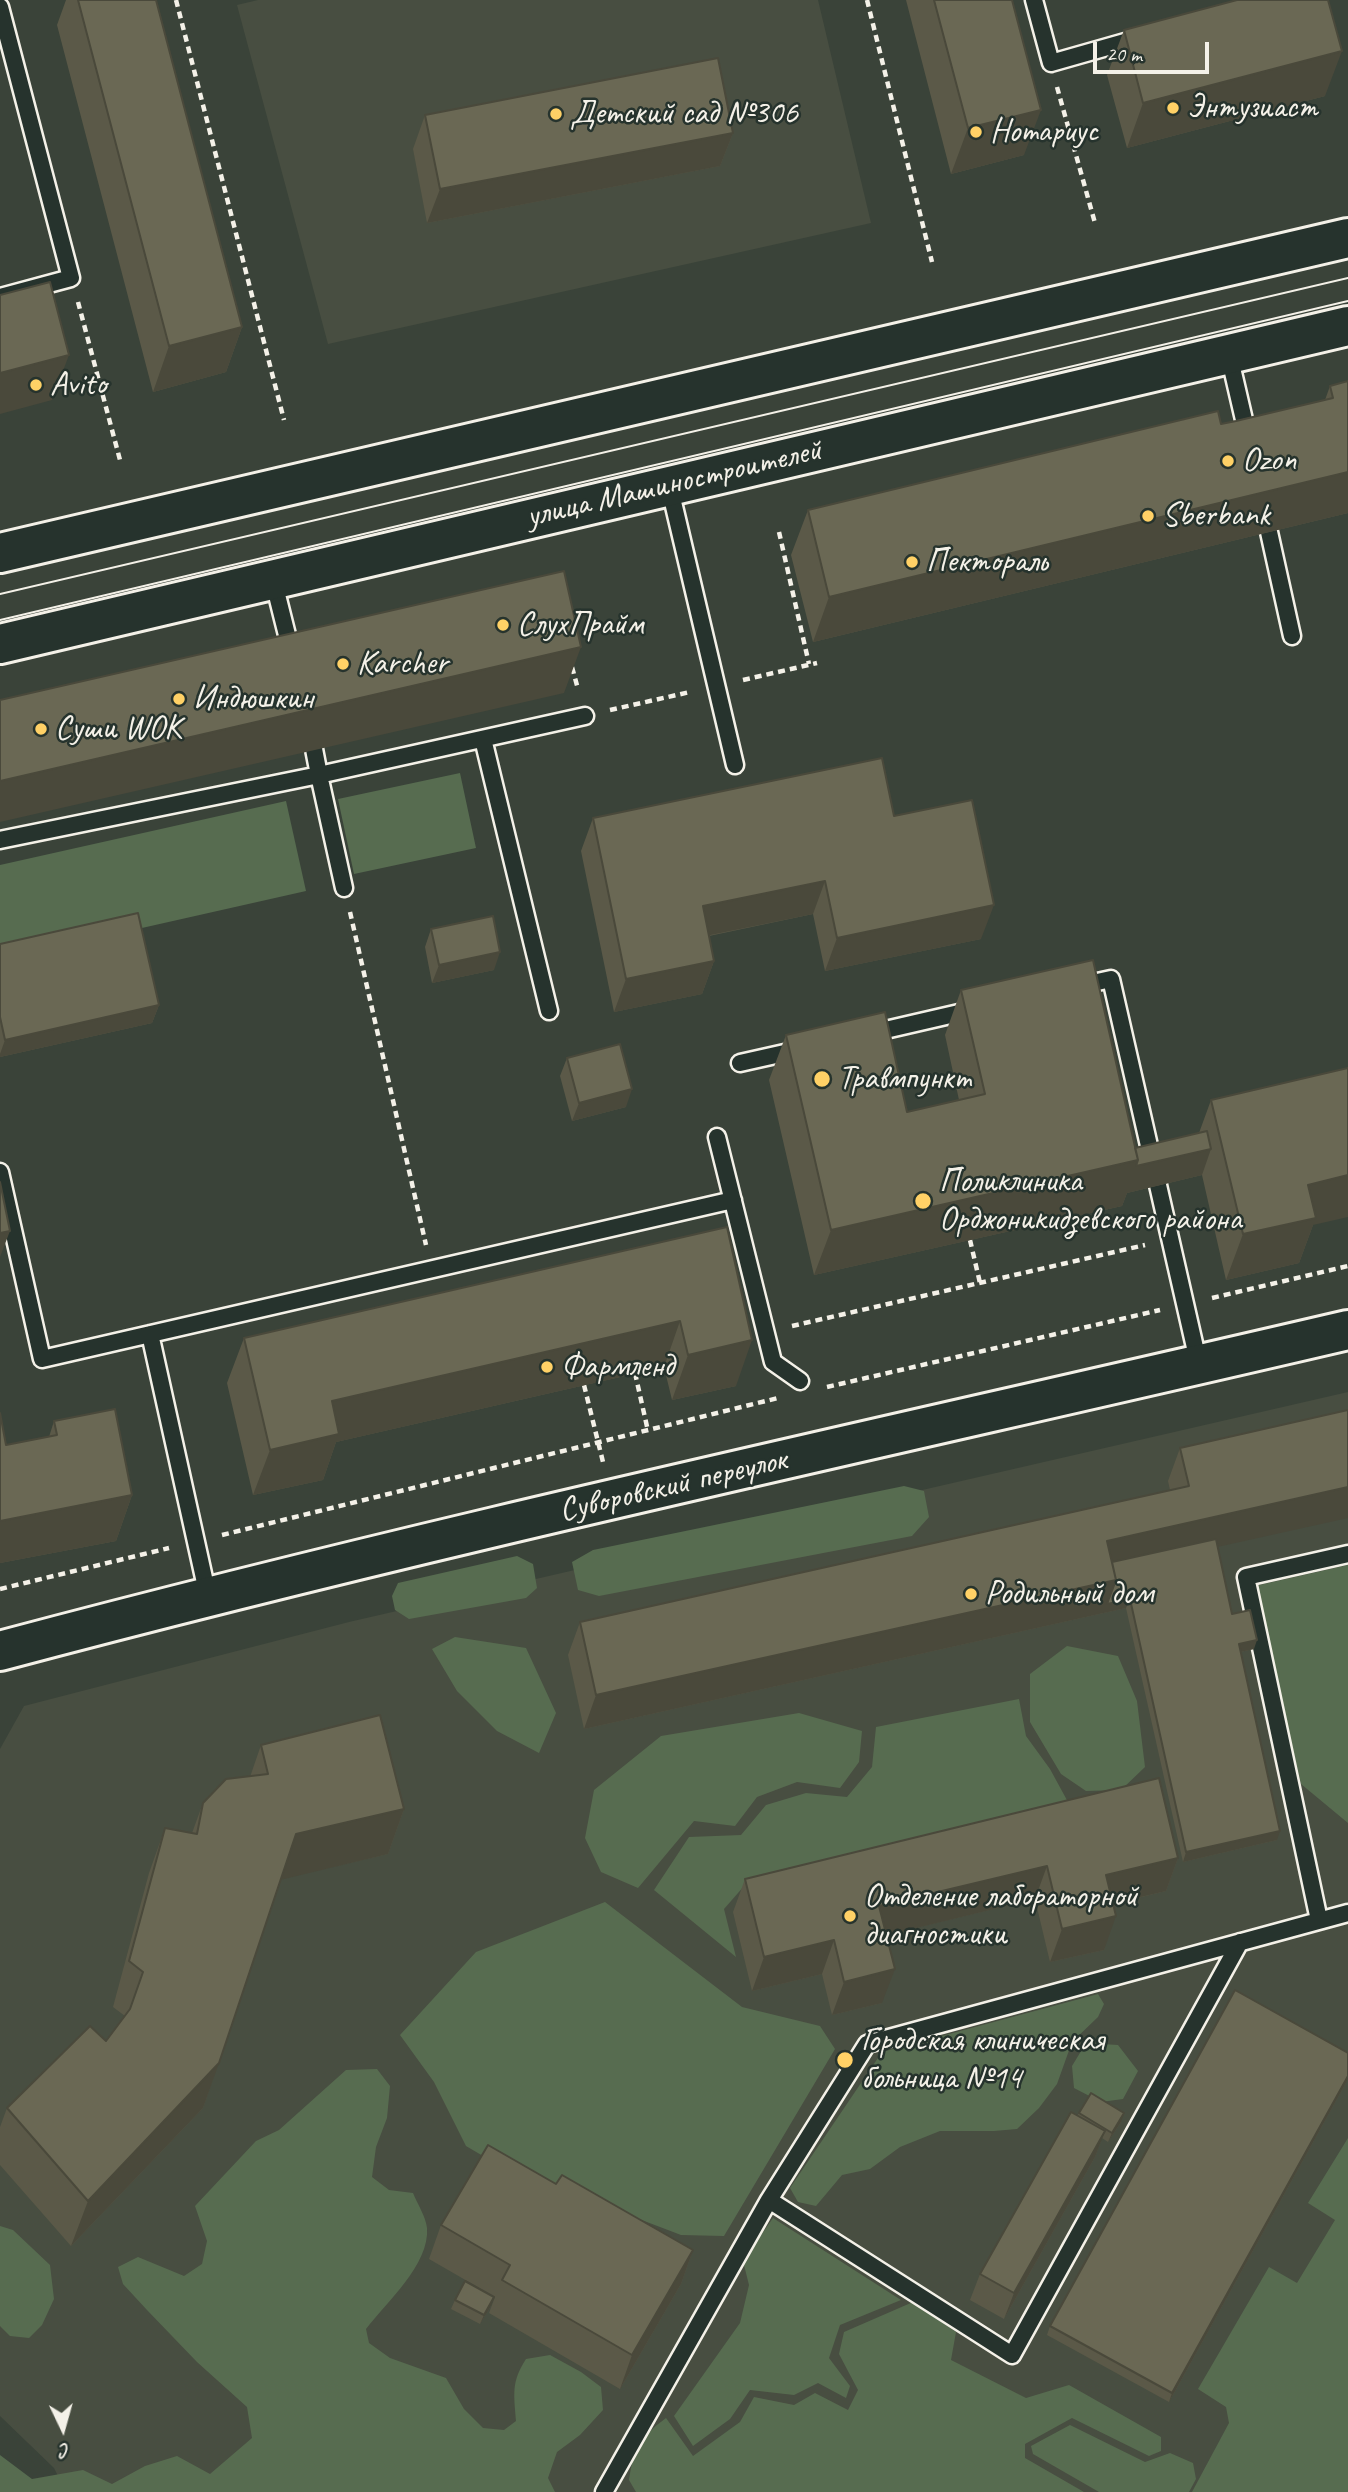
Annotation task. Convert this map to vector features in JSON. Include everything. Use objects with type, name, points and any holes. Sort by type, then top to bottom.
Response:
[{"type":"main road","points":[[0,553],[1348,238]]},
{"type":"main road","name":"улица Машиностроителей","points":[[0,644],[1348,326]]},
{"type":"main road","name":"Суворовский переулок","points":[[0,1651],[208,1595],[1348,1330]]},
{"type":"lane","points":[[1034,0],[1051,63],[1157,33]]},
{"type":"lane","points":[[0,7],[71,278],[0,297]]},
{"type":"lane","points":[[1229,355],[1250,449]]},
{"type":"lane","points":[[669,485],[735,765]]},
{"type":"lane","points":[[1269,532],[1292,636]]},
{"type":"lane","points":[[273,579],[296,673]]},
{"type":"lane","points":[[0,840],[319,775],[585,716]]},
{"type":"lane","points":[[483,739],[549,1011]]},
{"type":"lane","points":[[314,749],[344,888]]},
{"type":"lane","points":[[1058,991],[1111,979],[1199,1364]]},
{"type":"lane","points":[[846,1039],[992,1006]]},
{"type":"lane","points":[[740,1063],[819,1045]]},
{"type":"lane","points":[[717,1137],[773,1362],[800,1381]]},
{"type":"lane","points":[[0,1172],[42,1359],[733,1200]]},
{"type":"lane","points":[[150,1334],[208,1595]]},
{"type":"lane","points":[[1319,1920],[1246,1577],[1348,1554]]},
{"type":"lane","points":[[606,2491],[769,2200],[867,2044],[1348,1913]]},
{"type":"lane","points":[[769,2200],[1012,2355],[1240,1942]]},
{"type":"path","points":[[176,0],[284,420]]},
{"type":"path","points":[[867,0],[932,262]]},
{"type":"path","points":[[1051,63],[1095,223]]},
{"type":"path","points":[[71,278],[120,460]]},
{"type":"path","points":[[779,531],[809,664]]},
{"type":"path","points":[[572,663],[585,716]]},
{"type":"path","points":[[344,888],[432,1269]]},
{"type":"path","points":[[800,1381],[788,1327],[1171,1239]]},
{"type":"path","points":[[970,1240],[980,1283]]},
{"type":"path","points":[[816,1389],[1348,1266]]},
{"type":"path","points":[[635,1373],[648,1431]]},
{"type":"path","points":[[584,1385],[598,1443]]},
{"type":"path","points":[[0,1588],[790,1395]]},
{"type":"shaded area","name":"Детский сад №306","points":[[258,0],[818,0],[871,223],[328,344],[237,5]]},
{"type":"shaded area","name":"Городская клиническая больница №14","points":[[1348,1392],[1348,2492],[66,2492],[54,2468],[0,2416],[0,1749],[24,1706],[349,1622]]},
{"type":"green space","points":[[460,773],[476,848],[354,874],[338,799]]},
{"type":"green space","points":[[286,801],[306,891],[0,960],[0,865]]},
{"type":"green space","points":[[904,1486],[924,1491],[929,1517],[912,1536],[599,1596],[578,1590],[572,1562],[593,1550]]},
{"type":"green space","points":[[517,1556],[533,1564],[537,1588],[526,1598],[409,1619],[395,1610],[392,1596],[398,1583]]},
{"type":"green space","points":[[1348,1565],[1348,1823],[1301,1784],[1255,1586]]},
{"type":"green space","points":[[455,1637],[526,1648],[556,1713],[539,1753],[497,1731],[457,1691],[432,1649]]},
{"type":"green space","points":[[1067,1646],[1118,1656],[1137,1701],[1145,1767],[1121,1790],[1086,1791],[1061,1774],[1030,1722],[1030,1674]]},
{"type":"green space","points":[[1019,1699],[1026,1736],[1050,1769],[1068,1802],[745,1885],[724,1909],[736,1957],[654,1890],[689,1837],[741,1835],[766,1805],[806,1793],[847,1797],[872,1767],[876,1727]]},
{"type":"green space","points":[[799,1713],[862,1731],[859,1762],[840,1788],[797,1782],[757,1797],[735,1826],[694,1821],[638,1888],[601,1872],[585,1838],[594,1790],[661,1736]]},
{"type":"green space","points":[[605,1902],[742,2007],[820,2026],[835,2049],[724,2236],[681,2235],[500,2166],[466,2146],[434,2082],[400,2035],[476,1952]]},
{"type":"green space","points":[[1098,1994],[1104,2004],[1098,2017],[1072,2042],[1057,2084],[1039,2108],[1017,2129],[940,2131],[900,2147],[870,2169],[842,2175],[816,2206],[798,2202],[790,2188],[882,2052]]},
{"type":"green space","points":[[1086,2043],[1118,2045],[1138,2071],[1123,2099],[1101,2102],[1074,2088],[1072,2066]]},
{"type":"green space","points":[[377,2069],[390,2086],[387,2118],[376,2147],[372,2177],[389,2190],[413,2193],[427,2228],[422,2255],[414,2269],[366,2329],[369,2343],[390,2358],[446,2378],[464,2409],[483,2428],[504,2430],[516,2421],[516,2382],[526,2359],[550,2355],[601,2387],[603,2410],[580,2435],[557,2452],[548,2478],[555,2492],[0,2492],[0,2455],[32,2479],[83,2470],[112,2484],[145,2466],[177,2456],[210,2474],[252,2438],[247,2407],[197,2362],[123,2284],[118,2267],[138,2257],[184,2276],[202,2264],[207,2241],[195,2206],[256,2141],[279,2130],[346,2070]]},
{"type":"green space","points":[[1348,2138],[1348,2492],[1192,2492],[1229,2423],[1226,2407],[1198,2389],[1269,2267],[1297,2283],[1335,2220],[1308,2203]]},
{"type":"green space","points":[[773,2218],[901,2300],[840,2325],[829,2358],[850,2386],[846,2398],[818,2383],[794,2395],[750,2390],[730,2419],[693,2446],[674,2416],[740,2323],[749,2285],[743,2261]]},
{"type":"green space","points":[[0,2226],[13,2230],[50,2265],[54,2299],[42,2325],[29,2338],[10,2336],[0,2326]]},
{"type":"green space","points":[[913,2302],[956,2332],[951,2360],[1026,2398],[1069,2385],[1161,2437],[1161,2451],[1149,2456],[1072,2418],[1025,2444],[1025,2458],[1084,2492],[636,2492],[629,2480],[639,2444],[666,2418],[693,2456],[740,2422],[754,2397],[794,2405],[815,2393],[848,2410],[858,2390],[839,2354],[844,2332]]},
{"type":"green space","points":[[1070,2425],[1145,2462],[1170,2453],[1193,2463],[1196,2479],[1189,2492],[1099,2492],[1033,2454],[1031,2446]]},
{"type":"building","points":[[78,0],[156,0],[242,327],[169,346]]},
{"type":"building","points":[[934,0],[1012,0],[1041,110],[968,128]]},
{"type":"building","points":[[1237,0],[1328,0],[1342,51],[1143,103],[1124,30]]},
{"type":"building","points":[[718,58],[733,133],[440,189],[425,115]]},
{"type":"building","points":[[50,282],[69,355],[0,373],[0,295]]},
{"type":"building","points":[[1348,381],[1348,472],[829,597],[808,510],[1218,411],[1221,424],[1333,398],[1330,386]]},
{"type":"building","points":[[564,571],[581,647],[0,781],[0,700]]},
{"type":"building","points":[[882,758],[894,816],[972,800],[994,905],[837,938],[825,881],[703,906],[714,961],[626,979],[593,818]]},
{"type":"building","points":[[138,913],[159,1005],[5,1040],[0,1017],[0,944]]},
{"type":"building","points":[[493,916],[500,952],[439,965],[431,929]]},
{"type":"building","points":[[1093,960],[1138,1160],[831,1230],[786,1035],[885,1012],[907,1112],[985,1094],[961,990]]},
{"type":"building","points":[[620,1044],[632,1089],[579,1103],[567,1058]]},
{"type":"building","points":[[1348,1068],[1348,1175],[1308,1185],[1316,1218],[1243,1234],[1211,1100]]},
{"type":"building","points":[[1207,1131],[1211,1149],[1136,1166],[1138,1160],[1135,1148]]},
{"type":"building","points":[[0,1182],[10,1231],[0,1233]]},
{"type":"building","points":[[727,1227],[752,1340],[688,1355],[680,1321],[332,1401],[339,1434],[270,1450],[244,1338]]},
{"type":"building","points":[[115,1409],[132,1495],[0,1521],[0,1413],[6,1445],[57,1435],[54,1421]]},
{"type":"building","points":[[1348,1410],[1348,1487],[1107,1541],[1116,1580],[596,1695],[580,1622],[1189,1486],[1180,1448]]},
{"type":"building","name":"Родильный дом","points":[[1216,1539],[1232,1614],[1250,1610],[1257,1640],[1239,1644],[1280,1831],[1186,1852],[1130,1599],[1107,1604],[1116,1580],[1112,1562]]},
{"type":"building","points":[[380,1715],[404,1809],[296,1834],[219,2063],[88,2201],[7,2108],[90,2026],[106,2041],[130,2009],[143,1972],[129,1961],[165,1828],[197,1834],[203,1803],[226,1779],[268,1774],[261,1745]]},
{"type":"building","points":[[1159,1778],[1178,1858],[1106,1875],[1116,1916],[1062,1929],[1047,1866],[879,1906],[895,1969],[844,1982],[834,1940],[764,1957],[745,1879]]},
{"type":"building","points":[[1235,1990],[1348,2053],[1348,2076],[1172,2393],[1050,2326]]},
{"type":"building","points":[[1091,2093],[1124,2113],[1112,2133],[1079,2113]]},
{"type":"building","points":[[1071,2112],[1105,2131],[1014,2293],[980,2274]]},
{"type":"building","points":[[488,2145],[556,2184],[562,2175],[693,2250],[632,2355],[502,2280],[510,2265],[441,2225]]},
{"type":"building","points":[[465,2281],[494,2297],[484,2315],[455,2300]]},
{"type":"tram line","points":[[0,594],[1348,278]]},
{"type":"tram line","points":[[0,620],[1348,301]]},
{"type":"place","name":"Энтузиаст","points":[[1173,108]]},
{"type":"place","name":"Детский сад №306","points":[[556,114]]},
{"type":"place","name":"Нотариус","points":[[976,132]]},
{"type":"place","name":"Avito","points":[[36,385]]},
{"type":"place","name":"Ozon","points":[[1228,461]]},
{"type":"place","name":"Sberbank","points":[[1148,516]]},
{"type":"place","name":"Пектораль","points":[[912,562]]},
{"type":"place","name":"СлухПрайм","points":[[503,625]]},
{"type":"place","name":"Karcher","points":[[343,664]]},
{"type":"place","name":"Индюшкин","points":[[179,699]]},
{"type":"place","name":"Суши WOK","points":[[41,729]]},
{"type":"place","name":"Травмпункт","points":[[822,1079]]},
{"type":"place","name":"Поликлиника Орджоникидзевского района","points":[[923,1201]]},
{"type":"place","name":"Фармленд","points":[[547,1367]]},
{"type":"place","name":"Родильный дом","points":[[971,1594]]},
{"type":"place","name":"Отделение лабораторной диагностики","points":[[850,1916]]},
{"type":"place","name":"Городская клиническая больница №14","points":[[845,2060]]}]
